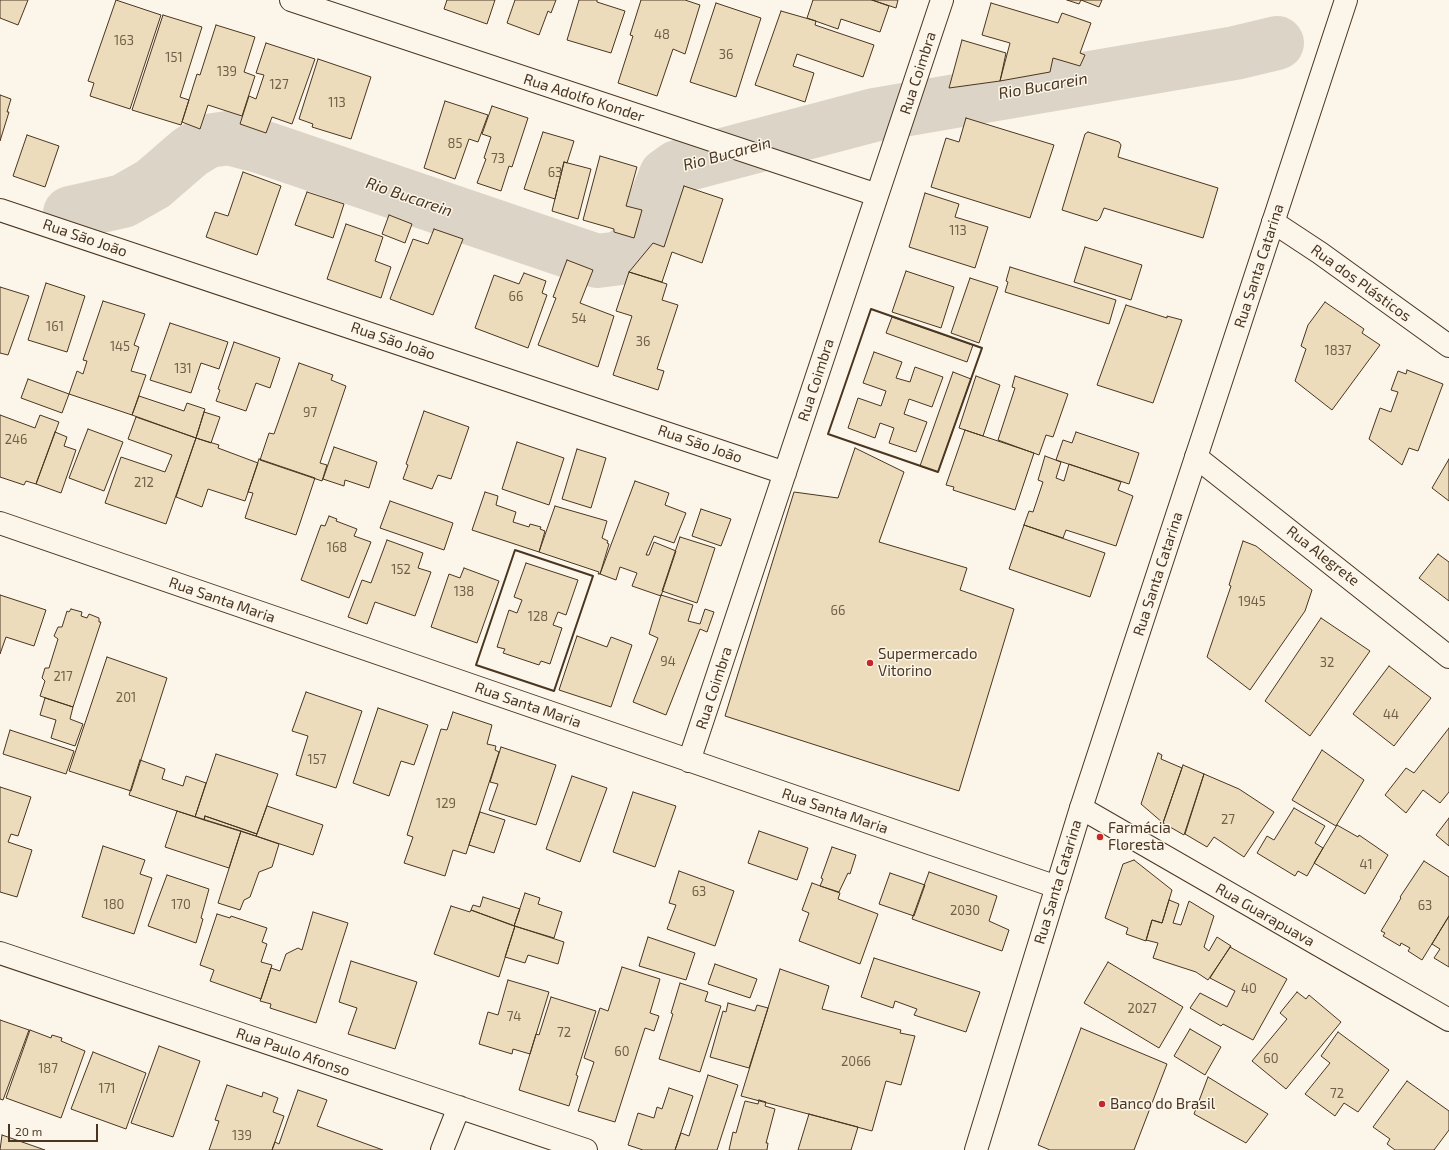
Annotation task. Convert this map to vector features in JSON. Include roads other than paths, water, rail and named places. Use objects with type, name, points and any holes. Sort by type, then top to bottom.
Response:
[{"type":"street","name":"Rua Adolfo Konder","points":[[291,0],[878,195]]},
{"type":"street","name":"Rua Coimbra","points":[[689,761],[942,0]]},
{"type":"street","name":"Rua Santa Catarina","points":[[976,1150],[1081,808],[1346,0]]},
{"type":"street","name":"Rua São João","points":[[0,210],[785,473]]},
{"type":"street","name":"Rua dos Plásticos","points":[[1273,222],[1320,253],[1449,346]]},
{"type":"street","name":"Rua Alegrete","points":[[1196,457],[1449,656]]},
{"type":"street","name":"Rua Santa Maria","points":[[0,523],[1057,887]]},
{"type":"street","name":"Rua Guarapuava","points":[[1081,808],[1449,1020]]},
{"type":"street","name":"Rua Paulo Afonso","points":[[0,953],[586,1150]]},
{"type":"street","points":[[442,1150],[459,1108]]},
{"type":"waterway","name":"Rio Bucarein","points":[[70,213],[123,201],[153,184],[190,152],[208,141],[228,138],[262,147],[597,261],[621,258],[639,243],[666,175],[677,167],[874,115],[1235,53],[1277,43]]},
{"type":"place","name":"Supermercado Vitorino","points":[[870,663]]},
{"type":"place","name":"Farmácia Floresta","points":[[1100,837]]},
{"type":"place","name":"Banco do Brasil","points":[[1102,1104]]}]
